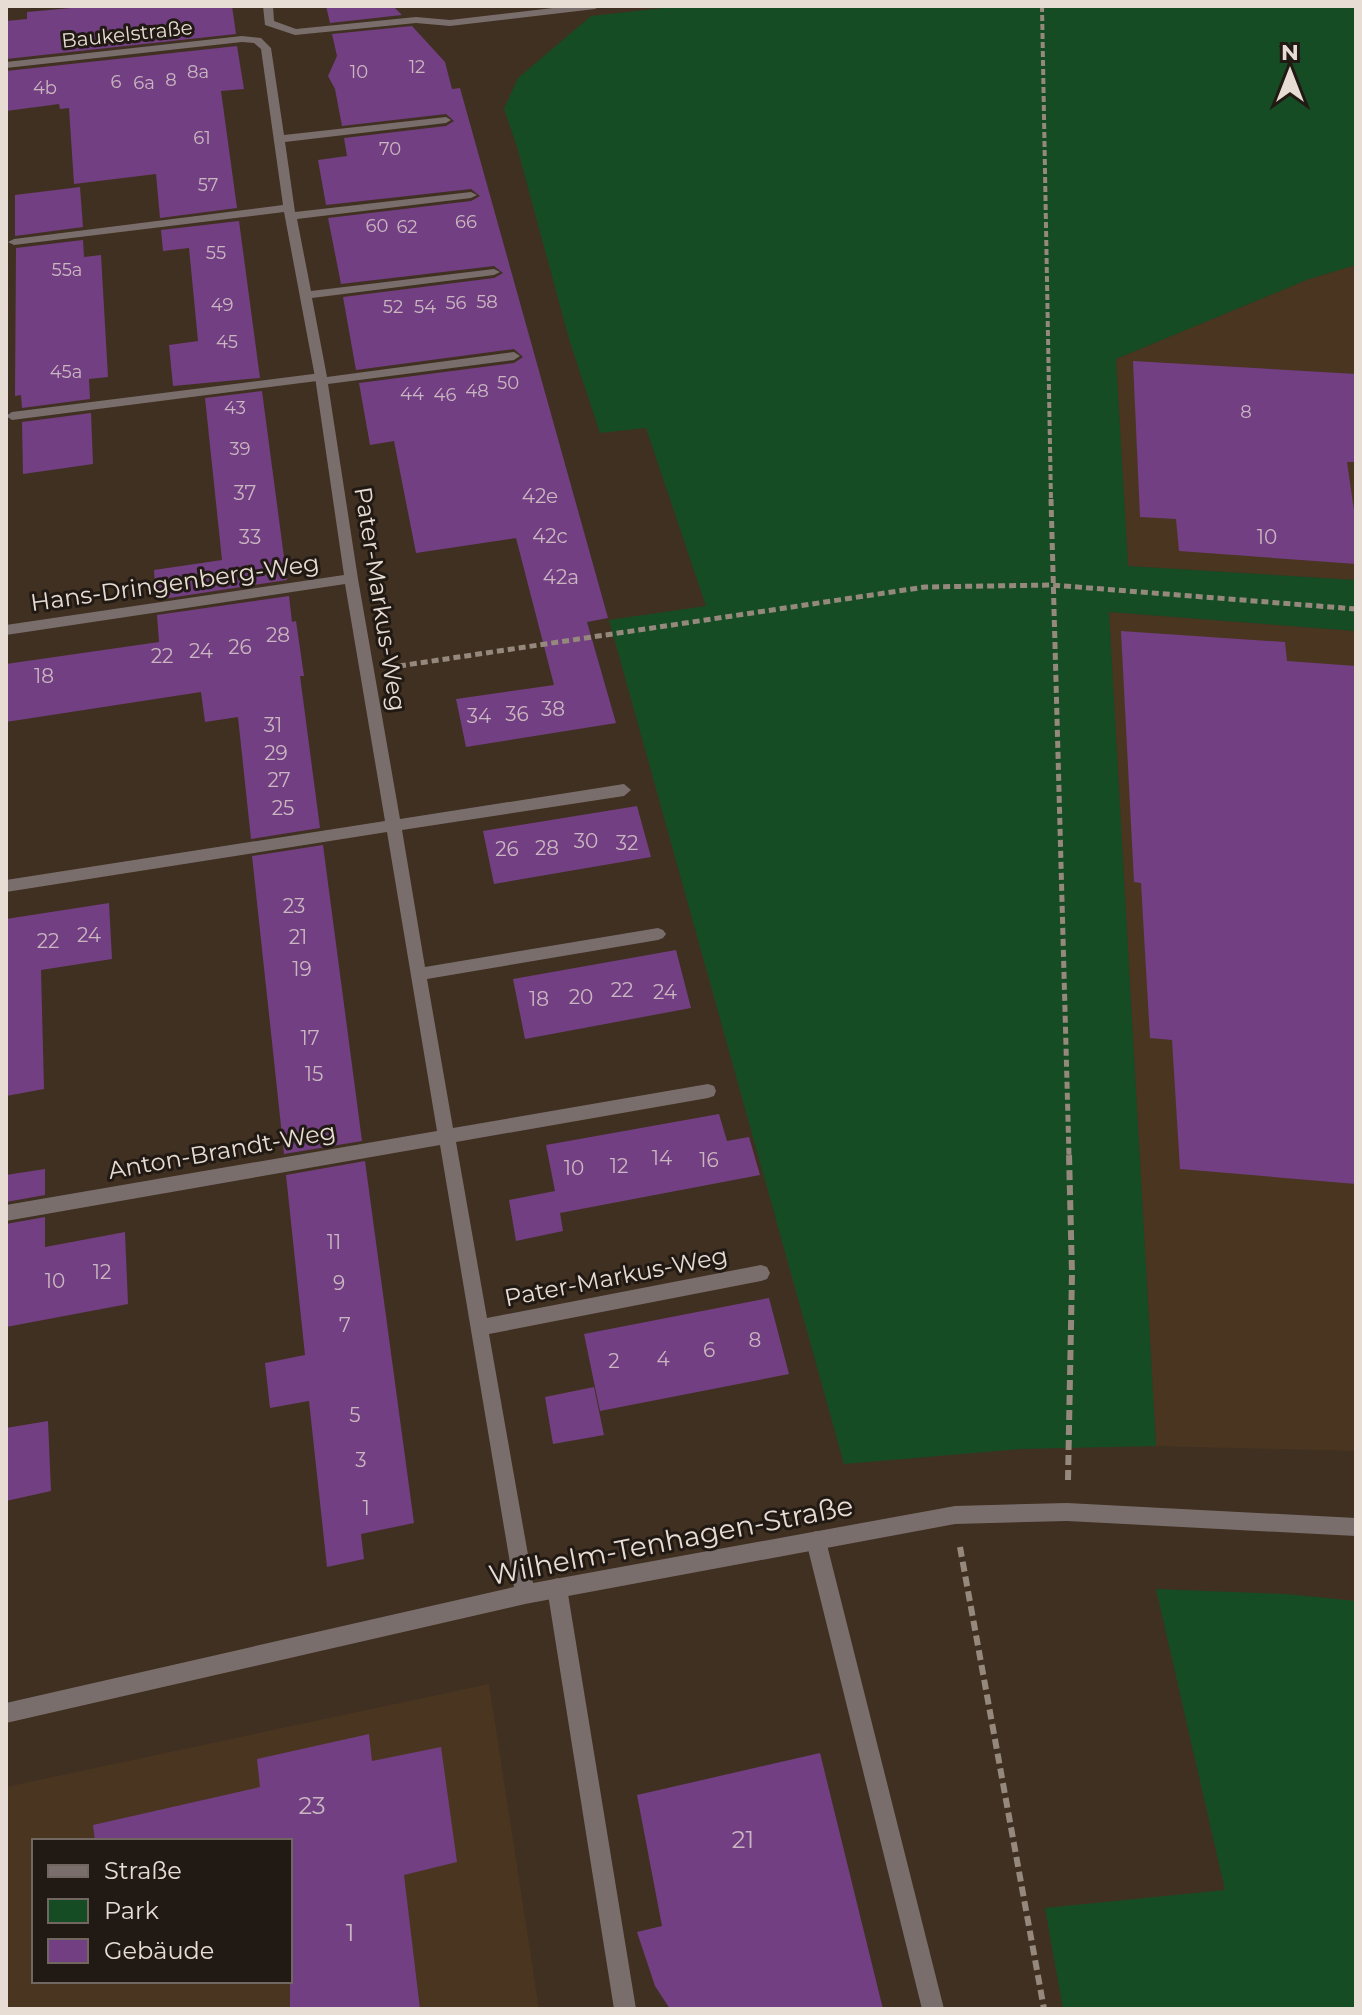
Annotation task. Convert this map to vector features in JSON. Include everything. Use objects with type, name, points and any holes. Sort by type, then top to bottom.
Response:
[{"type":"street","points":[[268,6],[269,23],[295,32],[416,20],[450,23],[595,6]]},
{"type":"street","name":"Baukelstraße","points":[[6,65],[252,39]]},
{"type":"street","name":"Pater-Markus-Weg","points":[[252,39],[266,48],[290,212],[322,379],[366,671],[525,1594]]},
{"type":"street","points":[[279,139],[446,120]]},
{"type":"street","points":[[14,242],[471,195]]},
{"type":"street","points":[[306,295],[494,272]]},
{"type":"street","points":[[12,416],[514,356]]},
{"type":"street","name":"Hans-Dringenberg-Weg","points":[[6,630],[351,579]]},
{"type":"street","points":[[6,886],[624,790]]},
{"type":"street","points":[[419,974],[658,934]]},
{"type":"street","points":[[447,1136],[708,1091]]},
{"type":"street","name":"Anton-Brandt-Weg","points":[[6,1213],[447,1136]]},
{"type":"street","name":"Pater-Markus-Weg","points":[[480,1328],[761,1273]]},
{"type":"street","name":"Wilhelm-Tenhagen-Straße","points":[[6,1713],[525,1594],[955,1515],[1067,1512],[1356,1527]]},
{"type":"street","points":[[816,1541],[933,2009]]},
{"type":"street","points":[[557,1588],[625,2009]]},
{"type":"path","points":[[1042,6],[1052,585],[1072,1274],[1067,1512]]},
{"type":"path","points":[[366,671],[925,587],[1052,585],[1356,609]]},
{"type":"path","points":[[955,1515],[976,1646],[1044,2009]]},
{"type":"shaded area","points":[[1356,265],[1356,580],[1128,566],[1116,359],[1309,279]]},
{"type":"shaded area","points":[[1109,612],[1356,631],[1356,1451],[1156,1446]]},
{"type":"shaded area","points":[[489,1684],[539,2009],[6,2009],[6,1787]]},
{"type":"green space","points":[[682,6],[1356,6],[1356,265],[1309,279],[1116,359],[1128,566],[1356,580],[1356,631],[1109,612],[1156,1446],[1022,1449],[844,1464],[609,620],[706,606],[646,428],[600,433],[569,339],[504,109],[518,78],[591,16]]},
{"type":"green space","points":[[1156,1589],[1286,1594],[1356,1601],[1356,2009],[1063,2009],[1045,1908],[1225,1890]]},
{"type":"building","points":[[93,6],[232,6],[236,34],[6,59],[6,21],[27,19],[27,12]]},
{"type":"building","points":[[326,6],[393,6],[402,15],[330,23]]},
{"type":"building","points":[[412,26],[445,62],[452,89],[460,88],[608,618],[587,622],[616,723],[466,747],[456,699],[554,685],[516,538],[416,553],[394,441],[370,445],[359,383],[514,363],[523,357],[514,349],[356,370],[343,297],[494,278],[503,273],[494,266],[341,284],[328,218],[471,201],[480,196],[471,189],[326,205],[318,160],[347,156],[344,138],[446,126],[454,121],[446,114],[342,126],[335,89],[328,76],[337,56],[332,34]]},
{"type":"building","points":[[237,46],[244,89],[221,91],[237,208],[160,218],[156,174],[74,184],[69,108],[60,109],[59,104],[6,111],[6,71]]},
{"type":"building","points":[[80,187],[83,227],[15,236],[15,195]]},
{"type":"building","points":[[239,221],[260,378],[173,386],[169,345],[198,341],[189,248],[163,251],[161,230]]},
{"type":"building","points":[[83,240],[84,257],[101,255],[108,377],[89,379],[90,399],[22,408],[21,395],[15,396],[16,248]]},
{"type":"building","points":[[1133,361],[1356,374],[1356,462],[1347,462],[1356,524],[1356,564],[1179,551],[1176,519],[1140,517]]},
{"type":"building","points":[[262,391],[287,580],[156,600],[154,570],[222,560],[205,398]]},
{"type":"building","points":[[91,413],[93,464],[23,474],[22,422]]},
{"type":"building","points":[[289,596],[304,676],[300,676],[320,828],[251,839],[238,717],[205,722],[201,692],[6,722],[6,664],[159,642],[157,615]]},
{"type":"building","points":[[1121,631],[1285,642],[1287,661],[1356,666],[1356,1184],[1180,1169],[1172,1040],[1150,1038],[1141,883],[1134,882]]},
{"type":"building","points":[[637,806],[651,857],[494,884],[483,831]]},
{"type":"building","points":[[323,845],[362,1141],[284,1154],[252,856]]},
{"type":"building","points":[[109,903],[112,959],[41,970],[44,1089],[6,1096],[6,919]]},
{"type":"building","points":[[676,950],[691,1008],[525,1039],[513,979]]},
{"type":"building","points":[[719,1114],[727,1141],[749,1137],[760,1175],[560,1213],[563,1231],[516,1241],[509,1200],[555,1191],[546,1145]]},
{"type":"building","points":[[365,1161],[414,1523],[361,1534],[364,1559],[327,1567],[309,1401],[270,1408],[265,1363],[305,1355],[286,1175]]},
{"type":"building","points":[[45,1169],[45,1195],[6,1202],[6,1175]]},
{"type":"building","points":[[45,1217],[45,1247],[125,1232],[128,1304],[6,1327],[6,1224]]},
{"type":"building","points":[[769,1298],[789,1374],[600,1411],[584,1334]]},
{"type":"building","points":[[594,1387],[604,1435],[553,1444],[545,1397]]},
{"type":"building","points":[[48,1421],[51,1491],[6,1501],[6,1428]]},
{"type":"building","points":[[369,1734],[372,1761],[441,1747],[457,1862],[404,1875],[420,2009],[290,2009],[292,1839],[95,1839],[93,1825],[260,1787],[257,1759]]},
{"type":"building","points":[[820,1753],[883,2009],[670,2009],[655,1986],[637,1932],[662,1926],[637,1795]]}]
